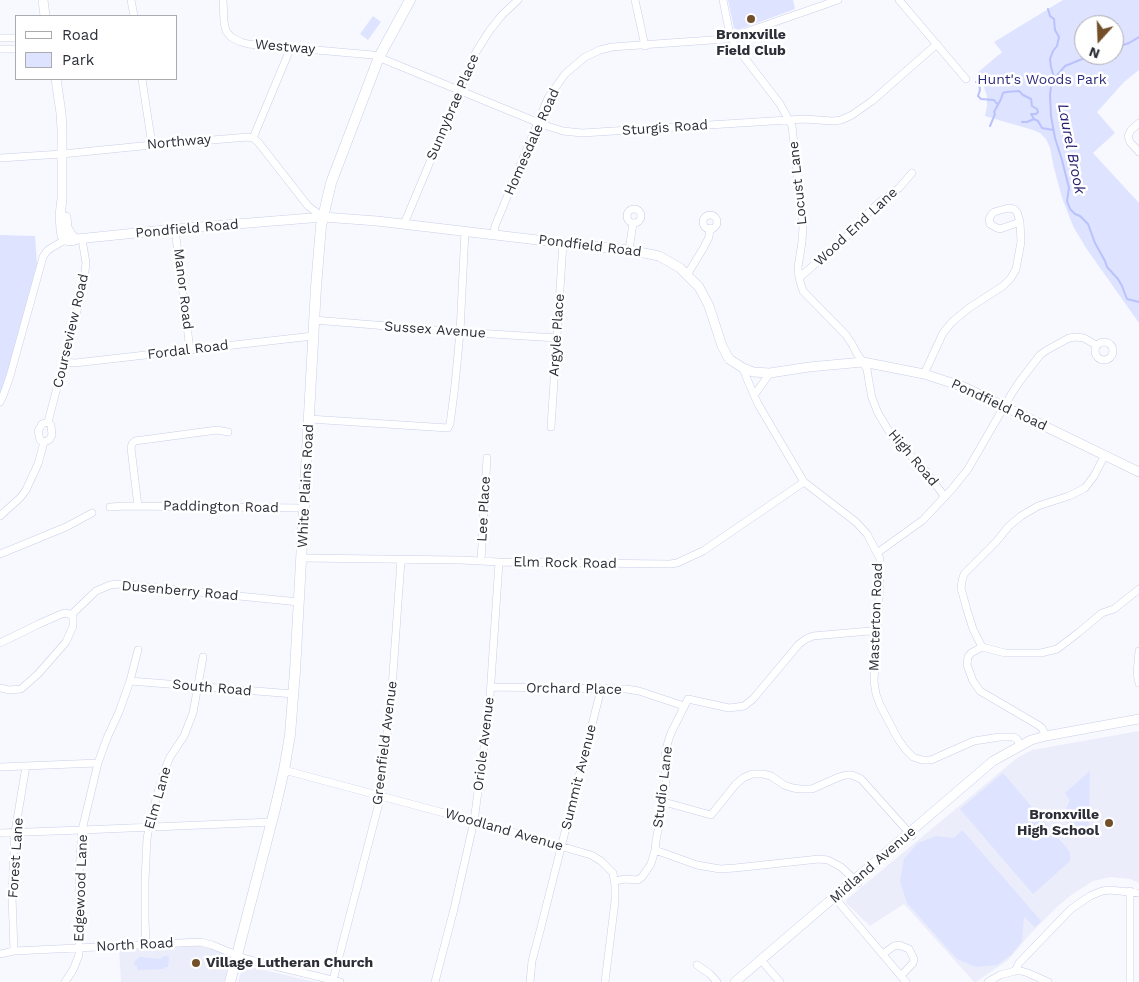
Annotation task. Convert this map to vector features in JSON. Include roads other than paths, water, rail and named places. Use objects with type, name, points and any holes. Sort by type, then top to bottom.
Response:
[{"type":"main road","name":"White Plains Road","points":[[230,982],[272,822],[290,734],[302,558],[317,257],[323,217],[331,183],[379,56],[410,0]]},
{"type":"street","points":[[43,0],[45,15]]},
{"type":"street","points":[[132,0],[134,15]]},
{"type":"street","name":"Westway","points":[[222,0],[226,30],[232,37],[241,42],[379,56]]},
{"type":"street","name":"Sunnybrae Place","points":[[404,224],[476,52],[490,30],[518,0]]},
{"type":"street","points":[[635,0],[645,46]]},
{"type":"street","name":"Locust Lane","points":[[723,0],[731,38],[738,51],[768,87],[792,126],[803,226],[798,267],[799,278]]},
{"type":"street","name":"Homesdale Road","points":[[494,235],[495,226],[548,98],[565,74],[585,58],[600,50],[612,47],[731,38],[838,0]]},
{"type":"street","points":[[899,0],[966,79]]},
{"type":"street","points":[[0,38],[15,38]]},
{"type":"street","name":"Sturgis Road","points":[[379,56],[537,123],[563,131],[582,133],[804,119],[833,121],[852,115],[872,101],[937,44]]},
{"type":"street","points":[[291,47],[253,138],[308,206],[323,217]]},
{"type":"street","points":[[0,49],[15,48]]},
{"type":"street","points":[[0,402],[10,376],[43,257],[47,251],[65,240],[62,236],[60,222],[62,199],[61,113],[56,80]]},
{"type":"street","points":[[142,80],[152,145]]},
{"type":"street","points":[[1139,123],[1131,130],[1128,136],[1130,142],[1139,152]]},
{"type":"street","name":"Northway","points":[[0,158],[242,137],[253,138]]},
{"type":"street","name":"Wood End Lane","points":[[799,278],[855,229],[867,214],[899,188],[912,173]]},
{"type":"street","points":[[62,199],[66,213],[67,228],[72,236],[80,239]]},
{"type":"street","name":"Pondfield Road","points":[[65,240],[72,241],[175,229],[323,217],[404,224],[629,250],[659,256],[680,268],[699,288],[709,306],[722,346],[730,359],[743,368],[753,372],[770,373],[863,362],[924,374],[964,387],[1139,472]]},
{"type":"street","points":[[924,374],[943,333],[952,322],[969,308],[1003,286],[1011,278],[1018,263],[1021,242],[1020,222]]},
{"type":"street","points":[[629,250],[633,223]]},
{"type":"street","points":[[687,275],[704,247],[710,228]]},
{"type":"street","name":"Manor Road","points":[[175,229],[190,350]]},
{"type":"street","points":[[309,419],[448,428],[460,332],[465,231]]},
{"type":"street","name":"Courseview Road","points":[[48,422],[83,288],[86,262],[80,239]]},
{"type":"street","name":"Argyle Place","points":[[551,427],[563,243]]},
{"type":"street","points":[[799,278],[803,291],[846,335],[863,362]]},
{"type":"street","name":"Sussex Avenue","points":[[314,320],[557,338]]},
{"type":"street","name":"Fordal Road","points":[[64,362],[75,364],[313,336]]},
{"type":"street","points":[[877,553],[922,520],[945,497],[968,469],[1004,406],[1040,355],[1069,338],[1084,338],[1096,345]]},
{"type":"street","name":"High Road","points":[[863,362],[867,369],[872,398],[886,428],[894,439],[924,469],[945,497]]},
{"type":"street","name":"Masterton Road","points":[[743,368],[758,404],[804,482],[856,522],[867,534],[880,560],[874,681],[876,694],[898,739],[913,757],[922,760],[930,760],[974,741],[1000,737],[1013,737],[1017,739],[1017,748]]},
{"type":"street","points":[[755,394],[770,373]]},
{"type":"street","name":"Courseview Road","points":[[44,442],[40,440],[38,431],[42,424],[48,422]]},
{"type":"street","name":"Courseview Road","points":[[0,516],[26,490],[38,464],[44,442],[49,440],[52,435],[51,424],[48,422]]},
{"type":"street","points":[[138,506],[131,448],[133,442],[217,430],[228,432]]},
{"type":"street","points":[[982,647],[973,629],[961,588],[964,574],[1009,526],[1021,516],[1038,506],[1069,496],[1085,488],[1105,455]]},
{"type":"street","name":"Lee Place","points":[[481,561],[487,458]]},
{"type":"street","name":"Elm Rock Road","points":[[302,558],[678,563],[703,552],[804,482]]},
{"type":"street","name":"Paddington Road","points":[[110,507],[304,508]]},
{"type":"street","points":[[0,554],[66,527],[92,513]]},
{"type":"street","name":"Greenfield Avenue","points":[[337,981],[380,796],[391,702],[400,560]]},
{"type":"street","name":"Oriole Avenue","points":[[435,982],[474,821],[491,687],[499,562]]},
{"type":"street","name":"Dusenberry Road","points":[[0,643],[59,615],[72,614],[96,591],[110,585],[118,584],[299,602]]},
{"type":"street","points":[[1046,736],[1038,725],[986,695],[976,686],[967,661],[971,653],[982,647],[1005,653],[1051,651],[1062,646],[1102,612],[1114,609],[1139,589]]},
{"type":"street","points":[[0,688],[9,690],[21,689],[29,684],[69,638],[74,619],[72,614]]},
{"type":"street","name":"Orchard Place","points":[[491,687],[626,689],[686,702],[729,708],[744,706],[753,699],[799,644],[806,639],[814,636],[877,632]]},
{"type":"street","name":"Edgewood Lane","points":[[65,982],[76,962],[80,948],[79,892],[82,830],[98,763],[130,681],[138,650]]},
{"type":"street","points":[[1139,651],[1137,673],[1139,683]]},
{"type":"street","name":"Elm Lane","points":[[146,945],[144,880],[149,827],[164,772],[193,713],[204,657]]},
{"type":"street","name":"South Road","points":[[130,681],[294,694]]},
{"type":"street","name":"Summit Avenue","points":[[530,982],[532,961],[602,689]]},
{"type":"street","name":"Studio Lane","points":[[615,881],[625,879],[638,880],[651,864],[664,802],[666,783],[665,756],[668,742],[686,702]]},
{"type":"street","name":"Midland Avenue","points":[[742,982],[911,835],[1017,748],[1031,740],[1046,736],[1139,720]]},
{"type":"street","points":[[0,767],[98,763]]},
{"type":"street","name":"Forest Lane","points":[[14,951],[12,896],[15,832],[26,766]]},
{"type":"street","name":"Woodland Avenue","points":[[284,770],[474,821],[591,855],[601,861],[613,873],[615,881]]},
{"type":"street","points":[[664,802],[711,815],[736,784],[752,774],[771,776],[784,785],[800,790],[812,789],[839,777],[852,775],[861,779],[911,835]]},
{"type":"street","points":[[0,833],[272,822]]},
{"type":"street","points":[[655,850],[697,865],[720,869],[819,859],[828,860],[841,867],[857,881]]},
{"type":"street","points":[[605,982],[615,901],[615,881]]},
{"type":"street","points":[[1015,971],[1019,963],[1071,909],[1090,896],[1110,890],[1139,893]]},
{"type":"street","points":[[1130,891],[1130,982]]},
{"type":"street","points":[[836,899],[904,979],[914,959],[909,949],[899,945],[894,946],[883,954]]},
{"type":"street","name":"North Road","points":[[0,954],[14,951],[201,942],[246,960],[337,981]]},
{"type":"street","points":[[763,962],[780,982]]},
{"type":"street","name":"Midland Avenue","points":[[735,982],[763,962]]},
{"type":"street","points":[[697,965],[710,974],[717,982]]},
{"type":"street","points":[[988,982],[1000,975],[1015,971],[1028,973],[1048,982]]},
{"type":"waterway","points":[[1048,9],[1050,16],[1054,19],[1055,30],[1059,37],[1057,46],[1050,59],[1054,77]]},
{"type":"waterway","name":"Laurel Brook","points":[[1124,45],[1139,37]]},
{"type":"waterway","name":"Laurel Brook","points":[[1074,62],[1065,66],[1055,78],[1050,95],[1055,138],[1069,188],[1067,201],[1070,209],[1088,224],[1107,267],[1118,279],[1127,299],[1139,302]]},
{"type":"waterway","points":[[976,82],[979,84],[980,90],[978,96],[981,99],[994,100],[998,105]]},
{"type":"waterway","points":[[990,126],[1003,93],[1019,91],[1031,99],[1032,106],[1037,109],[1038,112],[1036,114],[1031,114],[1034,119],[1038,121],[1042,128],[1053,130]]},
{"type":"waterway","points":[[1022,122],[1034,119]]},
{"type":"place","name":"Bronxville Field Club","points":[[751,19]]},
{"type":"place","name":"Bronxville High School","points":[[1109,823]]},
{"type":"place","name":"Village Lutheran Church","points":[[196,963]]},
{"type":"park label","name":"Hunt's Woods Park","points":[[1042,80]]}]
